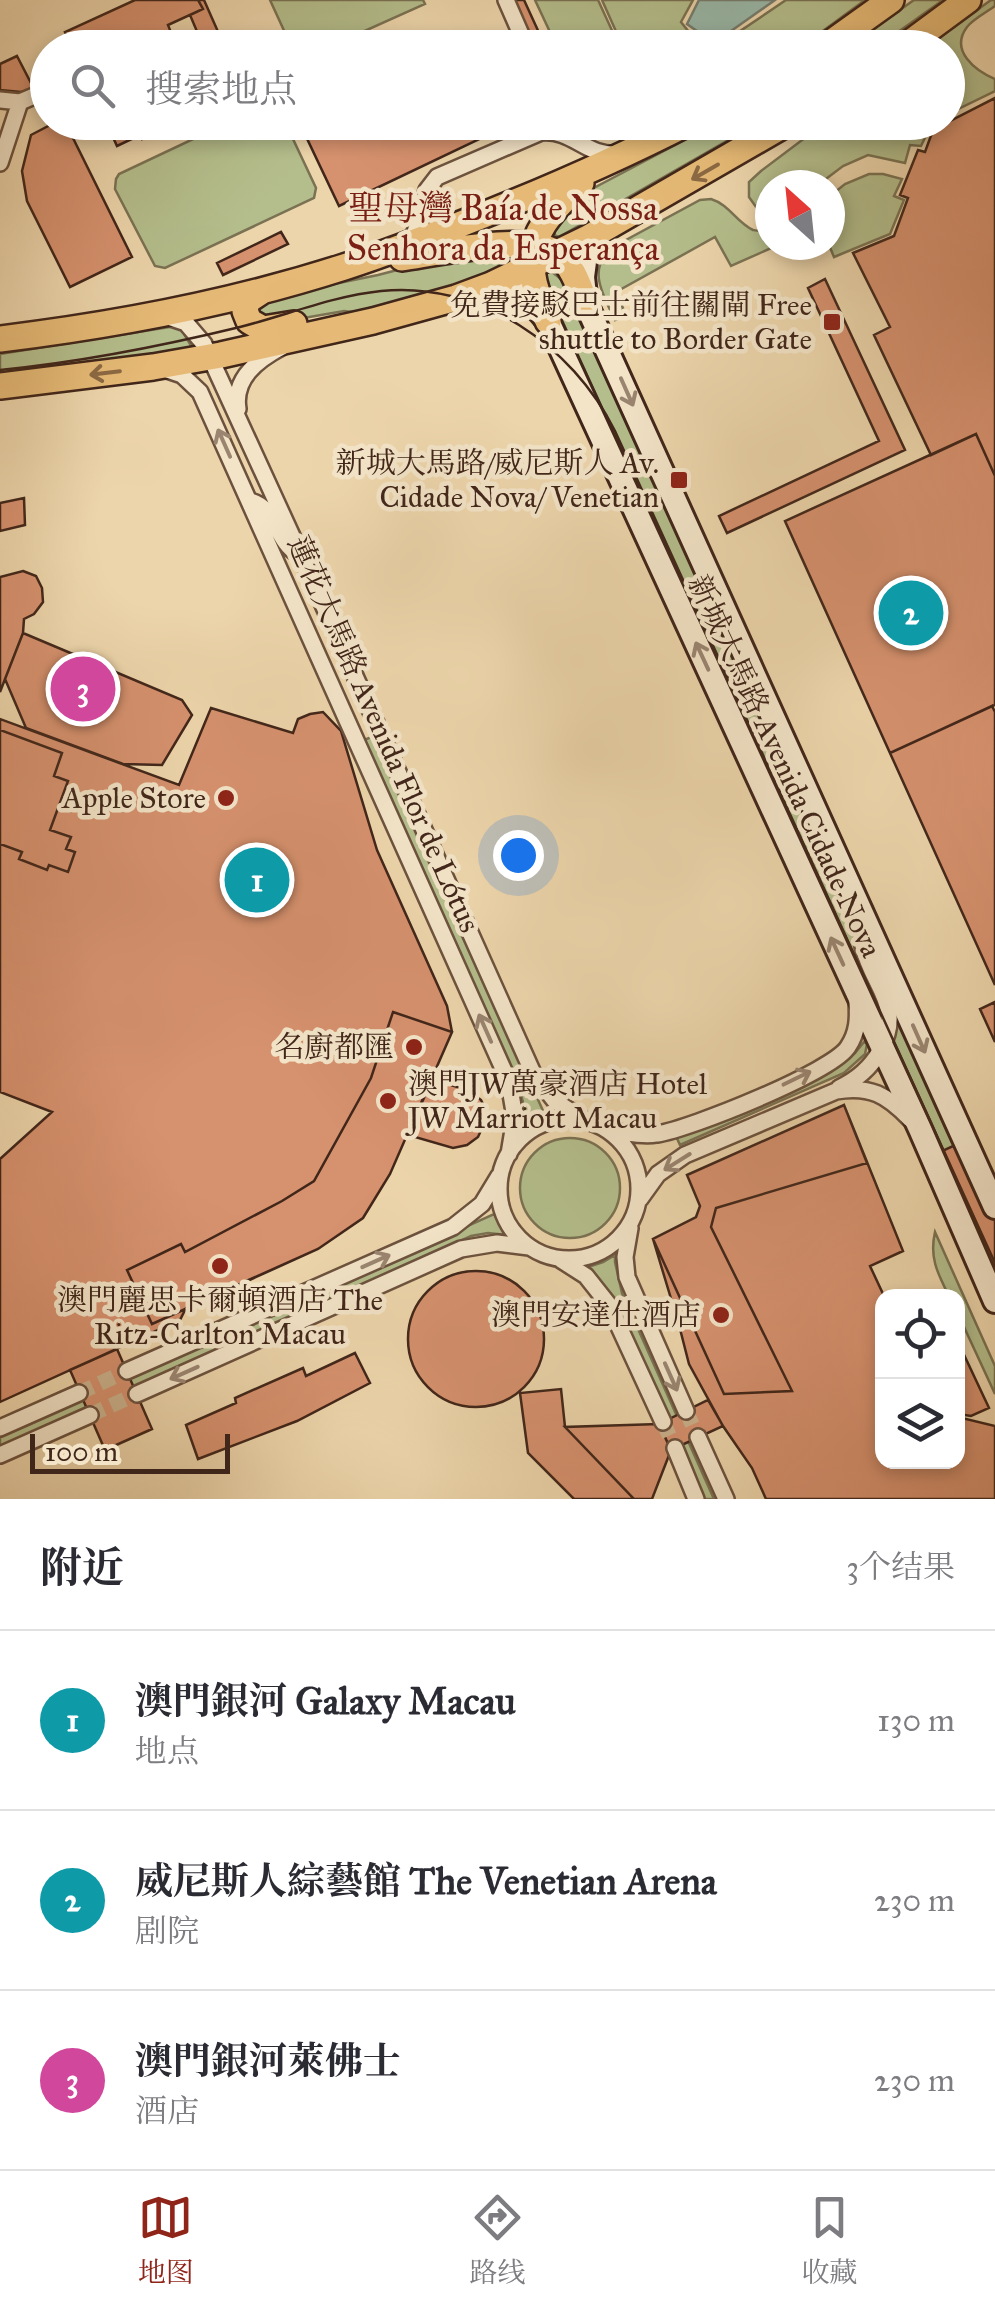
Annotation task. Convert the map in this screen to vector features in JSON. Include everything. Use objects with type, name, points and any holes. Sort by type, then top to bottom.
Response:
[{"type":"main road","points":[[849,30],[891,0]]},
{"type":"main road","points":[[927,30],[968,0]]},
{"type":"main road","points":[[0,339],[156,315],[348,266],[604,165],[655,140]]},
{"type":"main road","points":[[0,386],[210,357],[373,321],[456,298],[491,285],[541,255],[588,238],[759,140]]},
{"type":"main road","points":[[548,321],[536,290],[541,255],[539,230],[556,206],[604,165]]},
{"type":"main road","name":"新城大馬路 Avenida Cidade Nova","points":[[588,238],[586,304],[995,1206]]},
{"type":"main road","points":[[348,266],[464,248],[541,255],[569,267],[586,304]]},
{"type":"main road","name":"新城大馬路 Avenida Cidade Nova","points":[[491,285],[528,297],[548,321],[920,1129],[995,1302]]},
{"type":"main road","points":[[262,290],[248,300],[245,311],[250,321],[263,330],[333,317],[373,321]]},
{"type":"street","points":[[506,0],[519,30]]},
{"type":"street","points":[[0,100],[20,102],[30,98]]},
{"type":"street","points":[[0,162],[20,102]]},
{"type":"street","points":[[410,244],[427,190],[437,177],[518,140]]},
{"type":"street","points":[[574,140],[593,152],[631,152]]},
{"type":"street","name":"蓮花大馬路 Avenida Flor de Lótus","points":[[156,315],[186,323],[201,339],[532,1073],[555,1101],[584,1120]]},
{"type":"street","points":[[240,421],[236,401],[242,380],[261,360],[298,338]]},
{"type":"street","name":"蓮花大馬路 Avenida Flor de Lótus","points":[[153,366],[182,375],[200,392],[250,501],[509,1082],[515,1118],[509,1154]]},
{"type":"street","points":[[250,501],[266,509],[284,543],[306,565],[308,591],[332,650],[324,668]]},
{"type":"street","points":[[686,1411],[627,1277],[627,1239],[638,1202],[658,1174],[685,1155],[822,1096],[858,1076],[882,1048],[890,1026],[890,1008],[863,948],[865,918]]},
{"type":"street","points":[[606,1131],[654,1135],[718,1116],[840,1056],[857,1031],[856,992]]},
{"type":"street","points":[[822,1096],[853,1088],[882,1094],[920,1129]]},
{"type":"street","points":[[718,1116],[742,1113],[756,1124]]},
{"type":"street","points":[[127,1371],[453,1226],[482,1204],[509,1154],[522,1137],[541,1125],[562,1119],[584,1120],[614,1135],[630,1154],[638,1177],[638,1202]]},
{"type":"street","points":[[501,1172],[502,1210],[514,1232],[533,1248]]},
{"type":"street","points":[[554,1256],[570,1258],[600,1251],[624,1232],[632,1219]]},
{"type":"street","points":[[137,1394],[461,1249],[498,1243],[533,1248],[554,1256],[586,1276],[599,1290],[663,1422]]},
{"type":"street","points":[[0,1428],[80,1392]]},
{"type":"street","points":[[0,1454],[90,1415]]},
{"type":"street","points":[[698,1438],[726,1499]]},
{"type":"street","points":[[674,1448],[696,1499]]},
{"type":"green space","points":[[270,0],[423,0],[425,4],[367,30],[284,30]]},
{"type":"green space","points":[[535,0],[598,0],[612,30],[549,30]]},
{"type":"green space","points":[[602,0],[693,0],[681,22],[687,30],[615,30]]},
{"type":"green space","points":[[786,0],[865,0],[824,30],[742,30]]},
{"type":"green space","points":[[914,0],[943,0],[901,30],[872,30]]},
{"type":"green space","points":[[995,0],[995,6],[965,32],[950,30]]},
{"type":"green space","points":[[965,56],[995,79],[995,91],[965,106]]},
{"type":"green space","points":[[191,140],[293,140],[316,188],[314,198],[165,268],[155,266],[115,189],[119,174]]},
{"type":"green space","points":[[685,140],[728,140],[559,237],[555,235],[554,229],[590,190]]},
{"type":"green space","points":[[802,140],[924,140],[921,146],[910,145],[905,163],[868,155],[838,170],[762,170]]},
{"type":"green space","points":[[869,174],[902,179],[894,196],[904,200],[890,234],[845,252],[845,184]]},
{"type":"green space","points":[[755,176],[755,206],[749,197],[749,182]]},
{"type":"green space","points":[[711,199],[723,205],[755,230],[755,255],[731,266],[715,237],[616,292],[626,315],[615,320],[599,282],[605,255],[700,200]]},
{"type":"green space","points":[[516,256],[517,261],[508,269],[371,314],[344,311],[275,323],[257,314],[258,306],[290,293],[440,259]]},
{"type":"green space","points":[[552,272],[570,295],[979,1188],[995,1269],[550,294],[546,278]]},
{"type":"green space","points":[[176,326],[193,349],[0,373],[0,354]]},
{"type":"green space","points":[[374,736],[544,1113],[520,1126],[523,1102],[518,1084],[364,740]]},
{"type":"green space","points":[[864,1042],[865,1054],[844,1073],[680,1145],[675,1134],[840,1064]]},
{"type":"green space","points":[[570,1138],[589,1142],[606,1152],[616,1169],[620,1188],[616,1207],[606,1224],[589,1234],[570,1238],[551,1234],[534,1224],[524,1207],[520,1188],[524,1169],[534,1152],[551,1142]]},
{"type":"green space","points":[[494,1214],[507,1235],[471,1236],[0,1448],[0,1437]]},
{"type":"green space","points":[[935,1232],[961,1289],[946,1289],[933,1250]]},
{"type":"green space","points":[[615,1255],[622,1293],[714,1499],[702,1499],[613,1299],[585,1268]]},
{"type":"green space","points":[[965,1299],[995,1366],[995,1394],[965,1329]]},
{"type":"shaded area","points":[[699,0],[775,0],[732,30],[696,30],[687,24]]},
{"type":"building","points":[[135,0],[198,0],[203,9],[168,25],[170,30],[69,30]]},
{"type":"building","points":[[198,0],[204,0],[217,30],[196,30],[190,15],[203,9]]},
{"type":"building","points":[[512,0],[524,0],[538,30],[526,30]]},
{"type":"building","points":[[17,56],[30,81],[30,90],[0,90],[0,64]]},
{"type":"building","points":[[995,98],[995,476],[976,434],[931,455],[874,335],[890,327],[853,253],[894,236],[908,198],[900,195],[918,150],[925,152],[929,140],[965,140],[965,113]]},
{"type":"building","points":[[30,139],[74,140],[132,257],[70,287],[27,201],[22,171]]},
{"type":"building","points":[[308,140],[477,140],[339,206]]},
{"type":"building","points":[[281,232],[288,244],[223,275],[217,263]]},
{"type":"building","points":[[825,279],[905,450],[727,533],[719,516],[879,441],[808,288]]},
{"type":"building","points":[[976,434],[995,476],[995,705],[890,753],[785,521]]},
{"type":"building","points":[[24,498],[25,525],[0,531],[0,503]]},
{"type":"building","points":[[23,571],[36,576],[43,602],[24,619],[23,633],[0,692],[0,577]]},
{"type":"building","points":[[23,633],[182,700],[192,715],[162,765],[123,764],[26,728],[5,679]]},
{"type":"building","points":[[992,706],[995,712],[995,985],[890,753]]},
{"type":"building","points":[[211,708],[293,733],[298,719],[323,712],[341,731],[377,850],[447,1006],[452,1032],[390,1174],[363,1218],[318,1249],[186,1308],[180,1320],[0,1402],[0,1159],[52,1112],[0,1092],[0,719],[179,785]]},
{"type":"building","points":[[0,730],[62,753],[54,776],[68,781],[50,830],[71,837],[66,849],[75,852],[68,872],[49,865],[47,870],[19,859],[22,852],[0,844]]},
{"type":"building","points":[[995,1002],[995,1042],[980,1009]]},
{"type":"building","points":[[393,1012],[452,1032],[390,1174],[363,1218],[318,1249],[152,1324],[127,1270],[181,1244],[185,1252],[314,1181],[371,1078]]},
{"type":"building","points":[[432,1079],[470,1091],[481,1100],[485,1108],[483,1126],[478,1137],[467,1145],[453,1148],[408,1135]]},
{"type":"building","points":[[844,1105],[903,1251],[870,1266],[881,1289],[875,1289],[875,1469],[965,1469],[965,1419],[995,1426],[995,1499],[766,1499],[752,1468],[723,1426],[689,1364],[653,1239],[696,1217],[700,1206],[687,1175]]},
{"type":"building","name":"澳門安達仕酒店","points":[[844,1105],[867,1163],[716,1208],[711,1227],[792,1391],[724,1394],[653,1239],[696,1217],[700,1206],[687,1175]]},
{"type":"building","points":[[973,1137],[995,1187],[995,1269],[984,1274],[931,1156]]},
{"type":"building","points":[[476,1271],[502,1276],[524,1291],[539,1313],[544,1339],[539,1365],[524,1387],[502,1402],[476,1407],[450,1402],[428,1387],[413,1365],[408,1339],[413,1313],[428,1291],[450,1276]]},
{"type":"building","points":[[117,1349],[152,1429],[105,1450],[70,1370]]},
{"type":"building","points":[[355,1353],[370,1383],[297,1421],[198,1459],[186,1425],[303,1368],[306,1376]]},
{"type":"building","points":[[965,1357],[989,1408],[965,1415]]},
{"type":"building","points":[[561,1389],[565,1427],[634,1499],[574,1499],[528,1453],[520,1393]]},
{"type":"building","points":[[708,1400],[723,1426],[671,1450],[659,1424]]},
{"type":"building","points":[[659,1424],[671,1450],[652,1499],[634,1499],[565,1427]]},
{"type":"tunnel","points":[[79,1393],[127,1371]]},
{"type":"tunnel","points":[[90,1415],[137,1394]]},
{"type":"tunnel","points":[[686,1411],[698,1437]]},
{"type":"tunnel","points":[[663,1422],[675,1448]]},
{"type":"tram line","points":[[0,370],[151,347],[381,291],[418,291],[487,308],[548,346],[597,400],[615,431],[995,1263]]},
{"type":"place","name":"免費接駁巴士前往關閘 Free shuttle to Border Gate","points":[[832,322]]},
{"type":"place","name":"新城大馬路/威尼斯人 Av. Cidade Nova/ Venetian","points":[[679,480]]},
{"type":"place","name":"威尼斯人綜藝館 The Venetian Arena","points":[[911,613]]},
{"type":"place","name":"澳門銀河萊佛士","points":[[83,689]]},
{"type":"place","name":"Apple Store","points":[[226,798]]},
{"type":"place","name":"澳門銀河 Galaxy Macau","points":[[257,880]]},
{"type":"place","name":"名廚都匯","points":[[414,1047]]},
{"type":"place","name":"澳門JW萬豪酒店 Hotel JW Marriott Macau","points":[[388,1101]]},
{"type":"place","name":"澳門麗思卡爾頓酒店 The Ritz-Carlton Macau","points":[[220,1266]]},
{"type":"place","name":"澳門安達仕酒店","points":[[721,1315]]},
{"type":"district","name":"聖母灣 Baía de Nossa Senhora da Esperança","points":[[503,228]]}]
